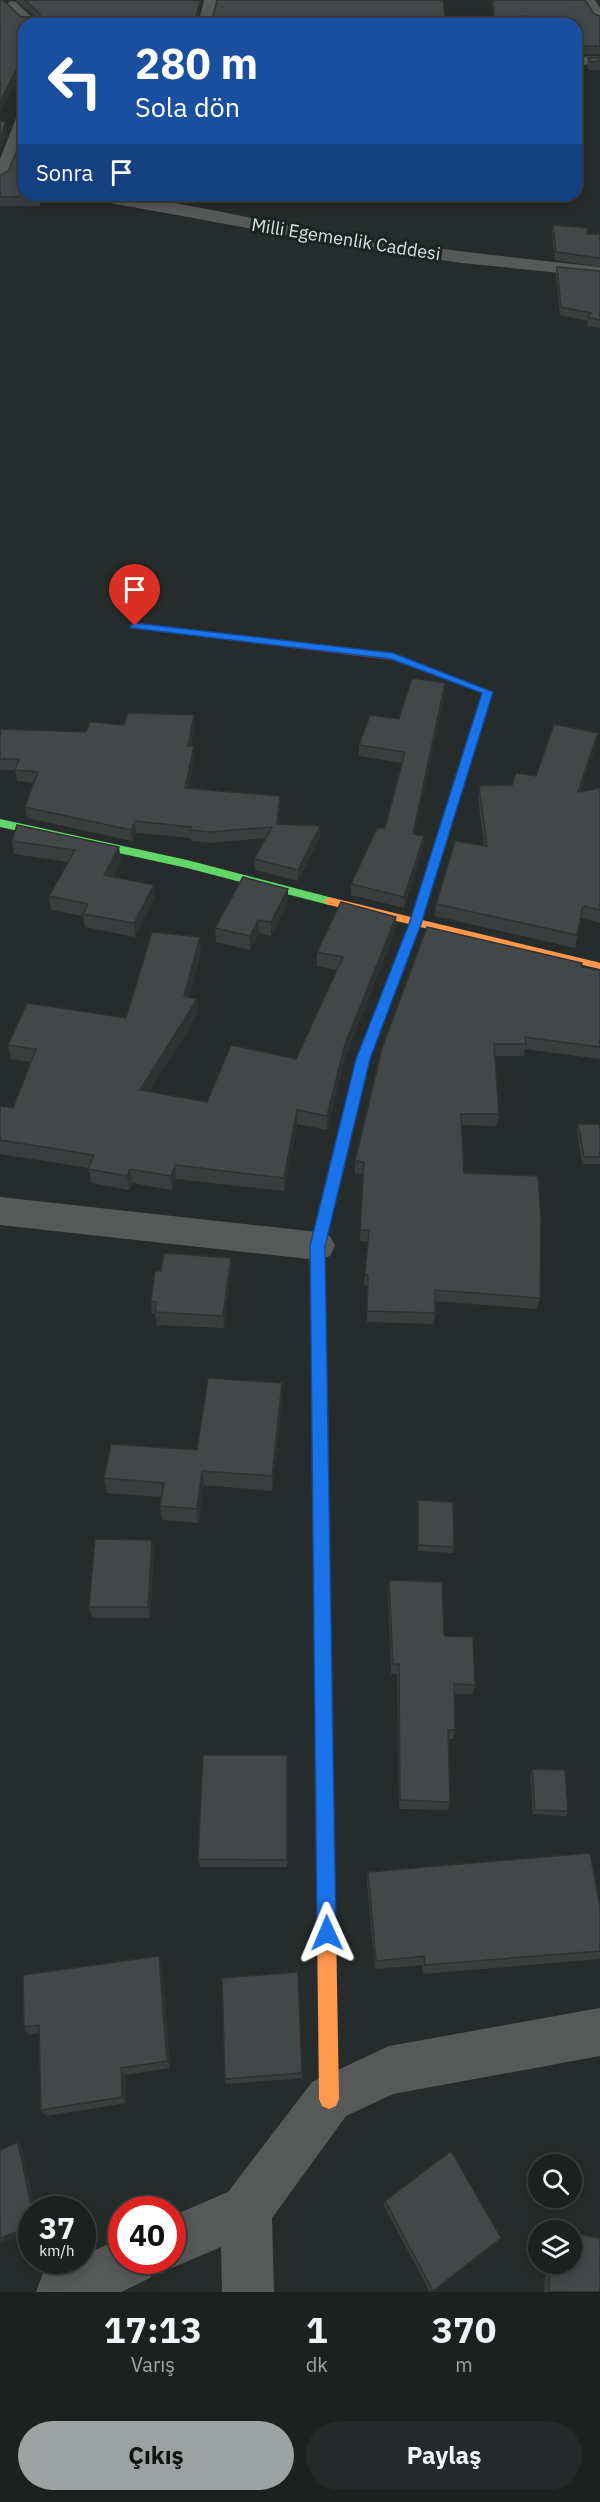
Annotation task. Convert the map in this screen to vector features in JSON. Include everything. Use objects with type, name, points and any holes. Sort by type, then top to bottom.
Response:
[{"type":"street","points":[[206,18],[211,0]]},
{"type":"street","points":[[588,0],[600,18]]},
{"type":"street","points":[[10,4],[25,18]]},
{"type":"street","points":[[582,61],[600,60]]},
{"type":"street","points":[[4,179],[18,136]]},
{"type":"street","name":"Milli Egemenlik Caddesi","points":[[128,201],[462,258],[600,272]]},
{"type":"street","points":[[135,626],[393,656],[488,692],[415,924],[363,1059],[318,1246],[329,2099]]},
{"type":"street","points":[[0,823],[187,864],[415,924],[597,966]]},
{"type":"street","points":[[0,1212],[318,1246]]},
{"type":"street","points":[[186,2236],[246,2210],[329,2099],[388,2070],[600,2032]]},
{"type":"street","points":[[246,2210],[248,2292]]},
{"type":"street","points":[[62,2292],[108,2271]]},
{"type":"building","points":[[0,0],[3,0],[21,17],[40,17],[40,14],[25,0],[200,0],[196,17],[213,17],[217,0],[443,0],[445,18],[18,18],[18,66],[0,102]]},
{"type":"building","points":[[493,0],[585,0],[594,14],[600,16],[600,46],[582,46],[582,18],[528,18],[526,16],[494,18]]},
{"type":"building","points":[[600,57],[600,61],[590,62],[588,58]]},
{"type":"building","points":[[0,121],[6,121],[0,139]]},
{"type":"building","points":[[18,147],[18,197],[0,197],[0,176],[9,170]]},
{"type":"building","points":[[553,225],[588,228],[587,234],[600,234],[600,258],[556,252]]},
{"type":"building","points":[[557,267],[600,271],[600,320],[588,317],[591,313],[561,307]]},
{"type":"building","points":[[412,678],[445,683],[413,834],[424,836],[404,897],[351,884],[377,828],[385,828],[405,752],[359,745],[370,715],[399,719]]},
{"type":"building","points":[[128,713],[194,715],[188,746],[194,746],[185,788],[280,796],[277,824],[320,826],[298,870],[254,859],[272,827],[209,832],[190,830],[191,827],[135,821],[131,830],[25,807],[38,772],[15,770],[19,759],[0,759],[0,729],[86,732],[90,722],[124,725]]},
{"type":"building","points":[[554,724],[598,733],[578,792],[600,788],[600,910],[583,906],[577,935],[436,904],[455,841],[487,846],[479,786],[512,785],[516,773],[536,776]]},
{"type":"building","points":[[17,825],[119,847],[104,875],[154,885],[134,923],[83,914],[88,904],[49,896],[75,850],[12,841]]},
{"type":"building","points":[[243,877],[288,889],[271,922],[258,920],[250,936],[215,928]]},
{"type":"building","points":[[341,902],[396,917],[345,1044],[327,1116],[297,1110],[284,1178],[175,1165],[171,1176],[130,1169],[127,1176],[88,1169],[94,1155],[0,1140],[0,1106],[13,1108],[36,1049],[8,1045],[27,1003],[126,1018],[152,932],[200,937],[184,996],[197,999],[140,1090],[207,1102],[231,1045],[296,1059],[343,957],[317,952]]},
{"type":"building","points":[[427,927],[582,963],[581,967],[600,970],[600,1047],[525,1037],[526,1044],[494,1044],[499,1114],[461,1114],[464,1173],[538,1176],[541,1218],[540,1298],[435,1290],[435,1313],[367,1311],[368,1275],[365,1274],[369,1230],[360,1230],[364,1162],[355,1161],[382,1048]]},
{"type":"building","points":[[578,1124],[600,1124],[600,1157],[584,1157]]},
{"type":"building","points":[[164,1253],[231,1258],[223,1316],[155,1312],[156,1302],[151,1301],[155,1271],[161,1271]]},
{"type":"building","points":[[208,1378],[282,1383],[272,1476],[202,1471],[197,1509],[160,1506],[164,1483],[104,1478],[111,1444],[197,1450]]},
{"type":"building","points":[[418,1500],[453,1502],[454,1547],[418,1545]]},
{"type":"building","points":[[95,1539],[152,1540],[148,1607],[89,1607]]},
{"type":"building","points":[[389,1580],[442,1582],[445,1636],[473,1637],[475,1685],[454,1684],[455,1730],[448,1730],[450,1802],[400,1800],[399,1664],[393,1664]]},
{"type":"building","points":[[203,1755],[287,1755],[287,1860],[198,1859]]},
{"type":"building","points":[[532,1769],[565,1770],[568,1811],[535,1810]]},
{"type":"building","points":[[590,1853],[600,1907],[600,1951],[425,1965],[424,1956],[376,1961],[368,1872]]},
{"type":"building","points":[[159,1956],[167,2061],[121,2068],[122,2097],[41,2110],[39,2025],[24,2027],[23,1975]]},
{"type":"building","points":[[298,1972],[302,2073],[225,2079],[222,1978]]},
{"type":"building","points":[[18,2142],[29,2196],[18,2196],[18,2231],[0,2238],[0,2150]]},
{"type":"building","points":[[451,2151],[501,2238],[433,2291],[385,2201]]},
{"type":"building","points":[[582,2235],[600,2238],[600,2292],[549,2292],[550,2274],[582,2274]]},
{"type":"traffic: fast","points":[[0,823],[187,864],[329,901]]},
{"type":"traffic: fast","points":[[321,1232],[318,1246],[324,1750]]},
{"type":"traffic: slow","points":[[378,1020],[415,924],[488,692],[397,658]]},
{"type":"traffic: slow","points":[[329,901],[597,966]]},
{"type":"traffic: slow","points":[[324,1750],[329,2099]]},
{"type":"traffic: jam","points":[[135,626],[397,658]]},
{"type":"traffic: jam","points":[[321,1232],[363,1059],[378,1020]]},
{"type":"route","points":[[135,626],[393,656],[488,692],[415,924],[363,1059],[318,1246],[327,1933]]}]
